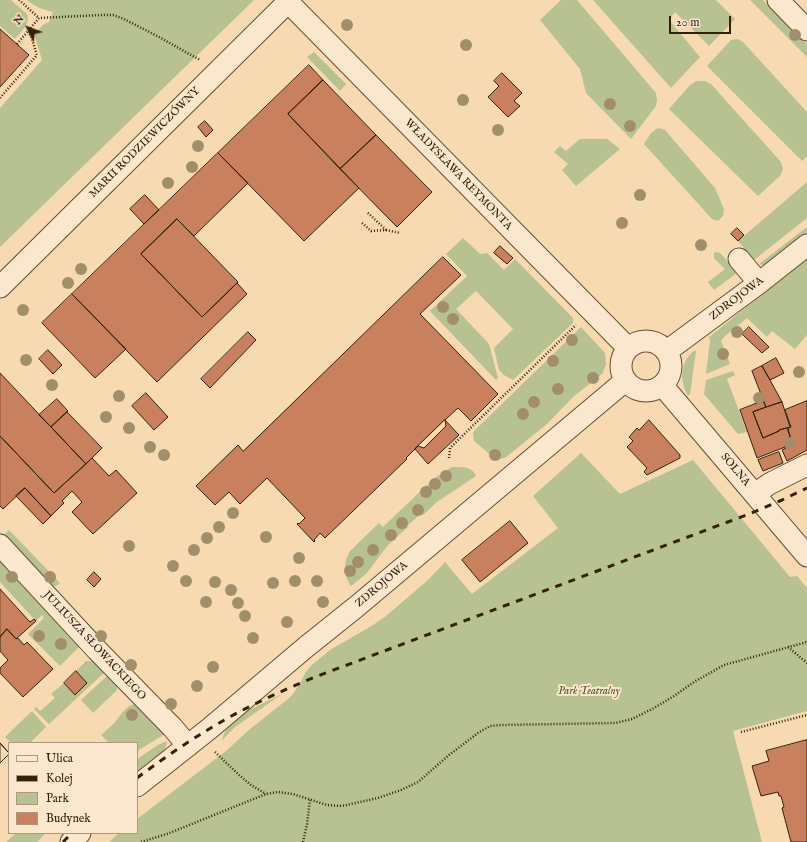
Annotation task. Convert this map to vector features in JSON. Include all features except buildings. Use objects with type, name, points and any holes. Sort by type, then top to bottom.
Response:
[{"type":"street","points":[[778,0],[807,30]]},
{"type":"street","name":"MARII RODZIEWICZÓWNY","points":[[0,287],[289,1]]},
{"type":"street","name":"WŁADYSŁAWA REYMONTA","points":[[289,1],[628,348]]},
{"type":"street","name":"ZDROJOWA","points":[[667,351],[759,283],[807,245]]},
{"type":"street","points":[[739,259],[759,283]]},
{"type":"street","points":[[648,340],[655,342],[667,351],[671,365],[670,372],[662,385],[643,391],[630,386],[625,381],[620,367],[621,360],[623,354],[634,343],[648,340]]},
{"type":"street","name":"ZDROJOWA","points":[[138,785],[188,746],[306,646],[361,603],[625,381]]},
{"type":"street","name":"SOLNA","points":[[662,385],[807,556]]},
{"type":"street","points":[[755,494],[769,484],[807,465]]},
{"type":"street","name":"JULIUSZA SŁOWACKIEGO","points":[[0,545],[97,650],[173,728],[188,746]]},
{"type":"street","points":[[71,842],[79,834]]},
{"type":"path","points":[[19,0],[39,18],[113,15],[159,37],[218,71]]},
{"type":"path","points":[[17,44],[39,18]]},
{"type":"path","points":[[0,98],[38,55],[28,32]]},
{"type":"path","points":[[367,212],[386,230]]},
{"type":"path","points":[[362,224],[371,231],[386,230],[400,233]]},
{"type":"path","points":[[449,458],[450,448],[581,321]]},
{"type":"path","points":[[141,842],[166,834],[266,794],[278,792],[293,794],[327,805],[342,806],[378,798],[418,782],[449,755],[478,733],[490,726],[615,723],[632,719],[667,700],[694,682],[724,665],[807,642]]},
{"type":"path","points":[[788,647],[807,663]]},
{"type":"path","points":[[741,732],[807,715]]},
{"type":"path","points":[[215,752],[238,775],[266,794]]},
{"type":"path","points":[[303,842],[310,799]]},
{"type":"green space","points":[[0,0],[11,0],[27,14],[27,24],[15,39],[0,26]]},
{"type":"green space","points":[[27,0],[254,0],[0,247],[0,108],[42,60],[34,34],[44,24],[49,22],[53,12],[40,8]]},
{"type":"green space","points":[[561,0],[577,0],[656,93],[656,106],[631,139],[586,93],[580,69],[540,20]]},
{"type":"green space","points":[[593,0],[716,0],[735,19],[709,46],[675,12],[669,20],[700,57],[671,88]]},
{"type":"green space","points":[[750,0],[763,0],[807,44],[807,57]]},
{"type":"green space","points":[[738,39],[743,42],[807,112],[807,156],[802,161],[707,66],[731,40]]},
{"type":"green space","points":[[314,52],[346,84],[340,91],[307,57]]},
{"type":"green space","points":[[696,81],[705,81],[711,84],[781,162],[783,169],[780,176],[758,196],[669,109],[690,85]]},
{"type":"green space","points":[[658,128],[665,130],[715,188],[724,209],[723,216],[718,221],[712,219],[644,144],[651,133]]},
{"type":"green space","points":[[580,139],[607,139],[620,149],[576,186],[562,170],[568,164],[554,152],[560,146],[566,151]]},
{"type":"green space","points":[[807,182],[807,218],[754,260],[738,241]]},
{"type":"green space","points":[[807,227],[807,233],[767,264],[759,264]]},
{"type":"green space","points":[[463,238],[480,254],[487,253],[504,270],[515,259],[573,318],[573,323],[513,380],[499,370],[494,348],[513,329],[476,291],[456,309],[489,344],[498,378],[496,380],[430,311],[467,276],[446,254]]},
{"type":"green space","points":[[714,253],[720,253],[738,272],[714,290],[708,282],[725,269],[714,258]]},
{"type":"green space","points":[[807,259],[807,335],[795,349],[772,331],[767,337],[747,318],[721,341],[730,364],[706,374],[710,341],[709,337]]},
{"type":"green space","points":[[581,327],[605,353],[606,365],[602,374],[573,397],[547,424],[505,458],[499,459],[493,457],[474,441],[474,431]]},
{"type":"green space","points":[[695,350],[690,394],[688,396],[683,384],[682,371],[686,360]]},
{"type":"green space","points":[[733,371],[735,375],[727,379],[747,432],[738,434],[704,394],[706,380]]},
{"type":"green space","name":"Park Teatralny","points":[[581,453],[620,494],[693,460],[790,577],[797,576],[807,588],[807,711],[733,731],[762,842],[109,842],[118,834],[138,834],[138,818],[226,751],[250,729],[288,699],[293,694],[305,673],[312,665],[330,650],[386,616],[428,580],[445,562],[472,594],[558,528],[533,496]]},
{"type":"green space","points":[[452,467],[463,467],[472,470],[476,476],[437,502],[423,515],[421,514],[408,525],[409,526],[388,545],[366,574],[351,586],[345,573],[345,564],[350,551],[379,523],[383,527],[428,484],[440,474]]},
{"type":"green space","points":[[9,530],[60,583],[53,586],[4,535]]},
{"type":"green space","points":[[0,558],[81,645],[60,666],[28,634],[44,618],[42,615],[36,621],[0,582]]},
{"type":"green space","points":[[86,661],[96,661],[106,671],[49,724],[34,709],[36,707],[40,711],[55,698],[51,694],[64,683],[75,695],[87,683],[76,671]]},
{"type":"green space","points":[[109,674],[117,685],[117,690],[93,713],[81,700]]},
{"type":"green space","points":[[282,694],[235,727],[222,741],[227,728],[243,713]]},
{"type":"green space","points":[[132,705],[138,705],[165,734],[138,750],[138,742],[108,742],[101,735],[114,723],[126,708]]},
{"type":"green space","points":[[32,711],[46,727],[31,742],[10,742],[5,737]]},
{"type":"green space","points":[[167,741],[163,753],[138,771],[138,758]]},
{"type":"green space","points":[[15,834],[45,834],[37,842],[6,842]]},
{"type":"railway","points":[[138,777],[173,752],[211,728],[246,708],[295,685],[749,514],[807,488]]},
{"type":"railway","points":[[63,842],[71,834]]}]
